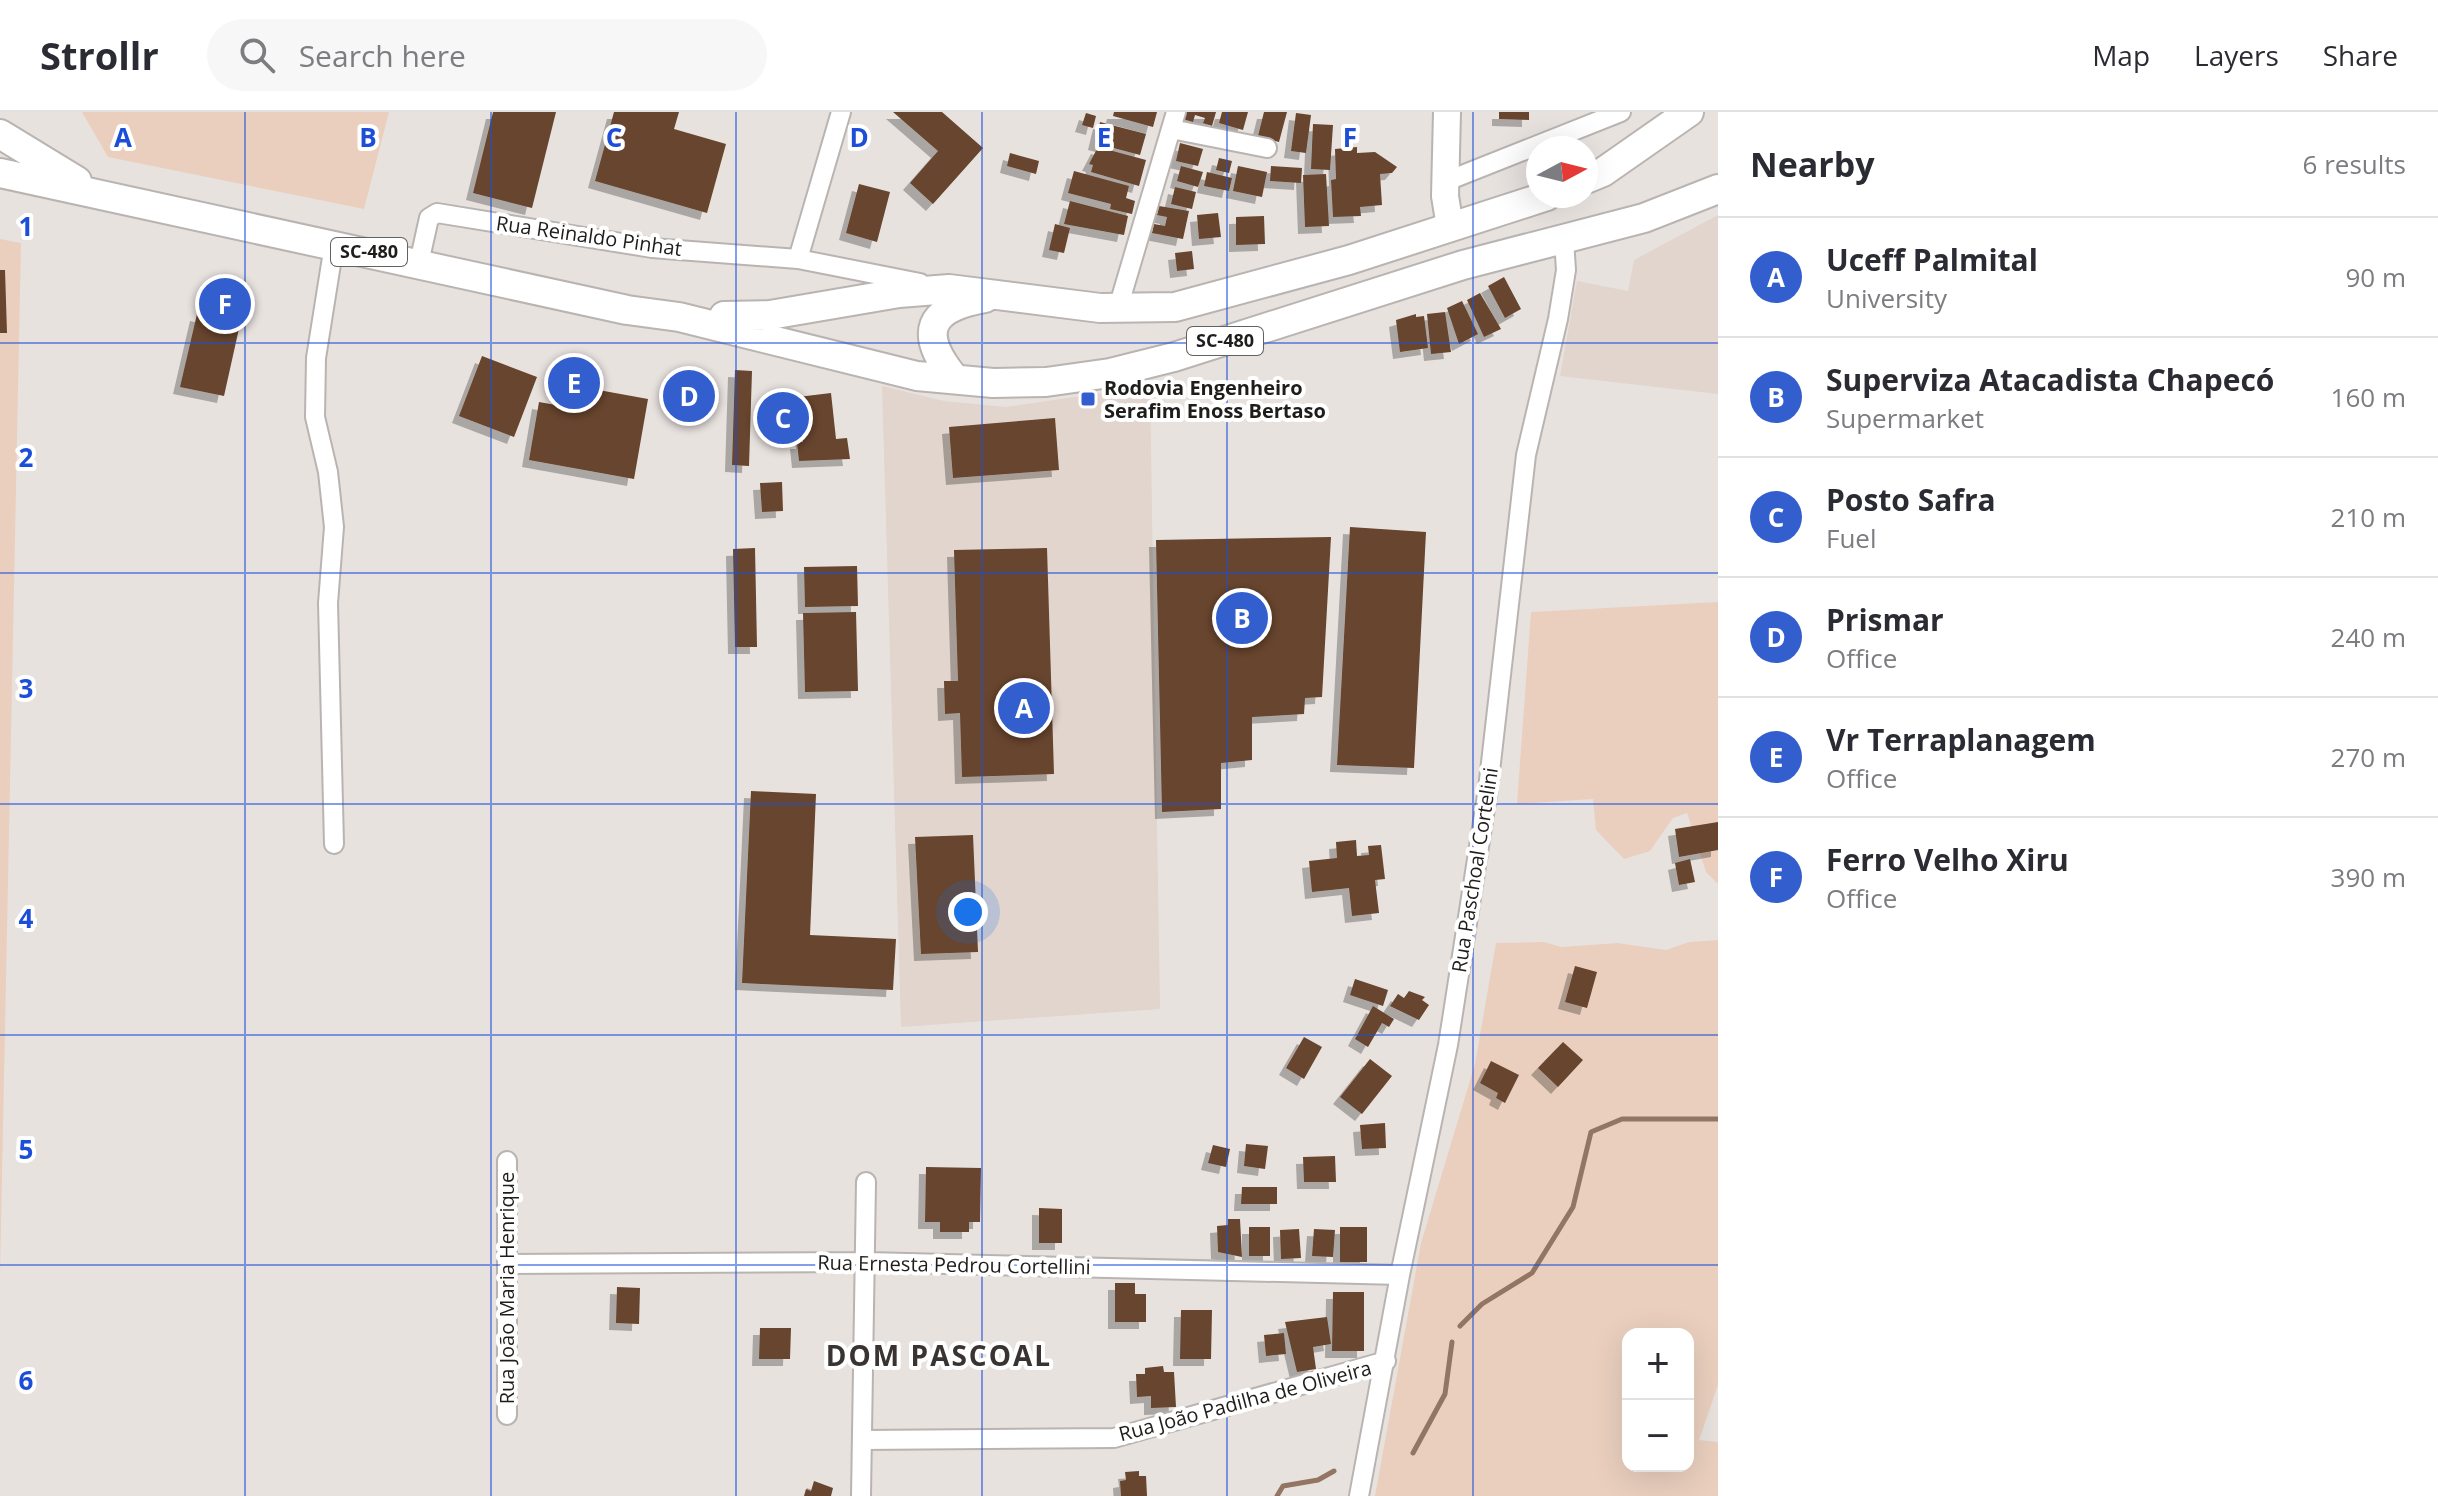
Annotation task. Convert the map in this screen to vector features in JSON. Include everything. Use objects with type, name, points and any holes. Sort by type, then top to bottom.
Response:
[{"type":"main road","points":[[1598,174],[1689,112]]},
{"type":"main road","name":"SC-480","points":[[0,134],[41,162],[110,198]]},
{"type":"main road","name":"SC-480","points":[[0,173],[627,310],[679,317],[798,344],[874,367],[993,383],[1081,378],[1135,367],[1448,270],[1644,218],[1718,189]]},
{"type":"main road","points":[[679,317],[770,315],[899,293],[949,289],[1118,308],[1175,307],[1248,290],[1526,203]]},
{"type":"main road","points":[[955,379],[943,364],[933,326],[939,313],[963,302],[994,296]]},
{"type":"street","points":[[841,112],[798,259],[949,289]]},
{"type":"street","points":[[1447,112],[1450,227]]},
{"type":"street","points":[[1447,181],[1621,112]]},
{"type":"street","points":[[1118,308],[1174,120],[1267,148]]},
{"type":"street","name":"Rua Reinaldo Pinhat","points":[[419,263],[429,218],[437,213],[652,248],[798,259]]},
{"type":"street","name":"Rua Paschoal Cortelini","points":[[1359,1496],[1400,1275],[1448,1045],[1488,789],[1526,455],[1561,303],[1566,270],[1564,240]]},
{"type":"street","points":[[334,245],[316,358],[315,417],[328,472],[334,527],[328,603],[334,844]]},
{"type":"street","name":"Rua João Maria Henrique","points":[[507,1161],[507,1415]]},
{"type":"street","points":[[861,1496],[866,1182]]},
{"type":"street","name":"Rua Ernesta Pedrou Cortellini","points":[[509,1264],[867,1262],[1400,1275]]},
{"type":"street","name":"Rua João Padilha de Oliveira","points":[[863,1440],[1114,1438],[1386,1361]]},
{"type":"shaded area","points":[[82,112],[389,112],[364,209],[108,157]]},
{"type":"shaded area","points":[[1718,215],[1718,394],[1560,376],[1577,281],[1628,291],[1634,260]]},
{"type":"shaded area","points":[[0,239],[21,243],[0,1275]]},
{"type":"shaded area","points":[[882,386],[944,401],[1006,407],[1150,386],[1160,1009],[901,1027]]},
{"type":"shaded area","points":[[1718,602],[1718,884],[1706,872],[1687,813],[1673,818],[1650,851],[1624,859],[1596,830],[1593,799],[1517,804],[1531,612]]},
{"type":"shaded area","points":[[1718,940],[1718,1385],[1699,1440],[1718,1442],[1718,1496],[1375,1496],[1421,1243],[1475,1064],[1496,943],[1544,942],[1561,947],[1617,943],[1666,950],[1689,942]]},
{"type":"building","points":[[493,112],[556,112],[532,208],[473,193]]},
{"type":"building","points":[[614,112],[679,112],[674,129],[726,144],[707,213],[595,181]]},
{"type":"building","points":[[893,112],[942,112],[983,148],[933,204],[910,183],[938,151]]},
{"type":"building","points":[[1114,112],[1157,112],[1153,127],[1113,116]]},
{"type":"building","points":[[1185,112],[1216,112],[1212,126],[1203,123],[1205,118],[1195,115],[1193,122],[1183,119]]},
{"type":"building","points":[[1222,112],[1248,112],[1243,130],[1219,123]]},
{"type":"building","points":[[1264,112],[1287,112],[1279,142],[1258,136]]},
{"type":"building","points":[[1499,112],[1529,112],[1529,120],[1499,119]]},
{"type":"building","points":[[1086,113],[1096,116],[1093,128],[1082,125]]},
{"type":"building","points":[[1296,113],[1311,115],[1306,153],[1291,151]]},
{"type":"building","points":[[1100,122],[1146,134],[1140,155],[1095,143]]},
{"type":"building","points":[[1313,124],[1333,125],[1330,170],[1311,169]]},
{"type":"building","points":[[1180,143],[1203,149],[1198,166],[1176,161]]},
{"type":"building","points":[[1098,147],[1146,160],[1139,186],[1091,172],[1093,165],[1089,164]]},
{"type":"building","points":[[1357,147],[1357,153],[1375,152],[1397,167],[1392,173],[1380,174],[1382,205],[1360,207],[1361,216],[1333,217],[1331,180],[1336,179],[1335,149]]},
{"type":"building","points":[[1010,153],[1039,161],[1036,174],[1007,166]]},
{"type":"building","points":[[1219,158],[1232,161],[1229,173],[1216,170]]},
{"type":"building","points":[[1181,166],[1203,172],[1198,187],[1177,181]]},
{"type":"building","points":[[1238,166],[1267,172],[1262,197],[1233,191]]},
{"type":"building","points":[[1271,166],[1302,168],[1301,183],[1270,181]]},
{"type":"building","points":[[1074,171],[1129,186],[1126,198],[1135,201],[1132,214],[1110,209],[1111,204],[1068,193]]},
{"type":"building","points":[[1207,172],[1232,178],[1229,191],[1204,186]]},
{"type":"building","points":[[1326,174],[1329,226],[1305,227],[1303,175]]},
{"type":"building","points":[[859,184],[890,192],[877,242],[846,233]]},
{"type":"building","points":[[1175,187],[1196,192],[1192,209],[1171,204]]},
{"type":"building","points":[[1070,201],[1128,216],[1124,235],[1064,224]]},
{"type":"building","points":[[1159,206],[1189,211],[1183,239],[1152,233],[1154,224],[1165,226],[1167,217],[1157,215]]},
{"type":"building","points":[[1218,213],[1221,237],[1199,239],[1197,215]]},
{"type":"building","points":[[1264,216],[1265,244],[1236,245],[1236,217]]},
{"type":"building","points":[[1055,224],[1070,228],[1064,253],[1049,250]]},
{"type":"building","points":[[1192,251],[1194,269],[1177,271],[1175,253]]},
{"type":"building","points":[[0,270],[5,270],[7,333],[0,333]]},
{"type":"building","points":[[1504,277],[1521,309],[1505,318],[1488,286]]},
{"type":"building","points":[[1480,293],[1501,329],[1484,337],[1467,300]]},
{"type":"building","points":[[1462,301],[1478,334],[1459,344],[1447,308]]},
{"type":"building","points":[[1445,312],[1451,352],[1431,354],[1427,314]]},
{"type":"building","points":[[197,314],[240,324],[224,396],[180,387]]},
{"type":"building","points":[[1416,314],[1416,317],[1424,316],[1428,348],[1400,352],[1396,320]]},
{"type":"building","points":[[482,356],[537,377],[514,437],[459,416]]},
{"type":"building","points":[[735,370],[752,371],[749,466],[732,465]]},
{"type":"building","points":[[682,377],[710,382],[704,412],[677,406]]},
{"type":"building","points":[[571,385],[648,399],[634,479],[529,460],[539,402],[567,407]]},
{"type":"building","points":[[831,393],[836,439],[847,438],[850,459],[799,461],[797,442],[803,442],[798,397]]},
{"type":"building","points":[[1055,418],[1059,470],[953,478],[949,427]]},
{"type":"building","points":[[782,482],[783,511],[762,512],[760,483]]},
{"type":"building","points":[[1350,527],[1426,532],[1414,768],[1337,765]]},
{"type":"building","points":[[1331,537],[1322,697],[1305,698],[1304,714],[1252,717],[1252,760],[1221,763],[1221,809],[1162,812],[1156,540]]},
{"type":"building","points":[[755,548],[757,647],[735,647],[733,549]]},
{"type":"building","points":[[1047,548],[1054,774],[962,777],[960,713],[945,714],[944,681],[958,681],[954,550]]},
{"type":"building","points":[[857,566],[858,606],[805,607],[804,567]]},
{"type":"building","points":[[856,612],[858,691],[805,692],[803,613]]},
{"type":"building","points":[[751,791],[816,794],[810,935],[896,939],[893,990],[742,983]]},
{"type":"building","points":[[1718,822],[1718,850],[1679,857],[1675,829]]},
{"type":"building","points":[[973,835],[978,952],[921,954],[915,837]]},
{"type":"building","points":[[1356,840],[1357,856],[1369,855],[1368,846],[1381,845],[1385,879],[1375,880],[1379,913],[1352,916],[1349,888],[1312,892],[1309,861],[1337,858],[1336,842]]},
{"type":"building","points":[[1690,859],[1695,882],[1679,885],[1675,863]]},
{"type":"building","points":[[1575,966],[1597,972],[1587,1008],[1565,1002]]},
{"type":"building","points":[[1355,979],[1388,990],[1383,1006],[1350,995]]},
{"type":"building","points":[[1409,991],[1425,997],[1422,1000],[1429,1005],[1419,1020],[1390,1006],[1398,994],[1404,998]]},
{"type":"building","points":[[1373,1006],[1394,1019],[1389,1027],[1382,1023],[1368,1047],[1355,1039]]},
{"type":"building","points":[[1304,1037],[1322,1047],[1304,1079],[1286,1068]]},
{"type":"building","points":[[1563,1042],[1583,1060],[1558,1087],[1538,1068]]},
{"type":"building","points":[[1370,1059],[1392,1076],[1362,1114],[1340,1097]]},
{"type":"building","points":[[1491,1061],[1519,1075],[1505,1103],[1496,1098],[1498,1093],[1480,1083]]},
{"type":"building","points":[[1385,1123],[1386,1148],[1362,1149],[1360,1125]]},
{"type":"building","points":[[1246,1144],[1268,1146],[1265,1169],[1244,1166]]},
{"type":"building","points":[[1213,1145],[1230,1149],[1226,1167],[1208,1163]]},
{"type":"building","points":[[1335,1156],[1336,1182],[1304,1182],[1303,1157]]},
{"type":"building","points":[[926,1167],[981,1168],[980,1222],[969,1222],[969,1232],[940,1232],[940,1222],[925,1222]]},
{"type":"building","points":[[1242,1187],[1277,1187],[1277,1204],[1241,1204]]},
{"type":"building","points":[[1039,1208],[1062,1209],[1062,1243],[1039,1243]]},
{"type":"building","points":[[1228,1219],[1240,1219],[1242,1257],[1218,1252],[1217,1226],[1228,1225]]},
{"type":"building","points":[[1249,1227],[1270,1227],[1270,1256],[1249,1256]]},
{"type":"building","points":[[1340,1227],[1367,1227],[1367,1262],[1340,1262]]},
{"type":"building","points":[[1299,1229],[1301,1258],[1281,1259],[1280,1230]]},
{"type":"building","points":[[1314,1229],[1335,1230],[1333,1257],[1312,1256]]},
{"type":"building","points":[[1115,1283],[1135,1283],[1135,1294],[1146,1294],[1146,1322],[1115,1322]]},
{"type":"building","points":[[617,1287],[640,1288],[639,1324],[616,1323]]},
{"type":"building","points":[[1333,1292],[1364,1292],[1364,1351],[1332,1351]]},
{"type":"building","points":[[1181,1310],[1212,1310],[1211,1359],[1180,1359]]},
{"type":"building","points":[[1327,1317],[1331,1344],[1313,1347],[1316,1369],[1297,1372],[1285,1322]]},
{"type":"building","points":[[760,1328],[791,1328],[790,1359],[759,1359]]},
{"type":"building","points":[[1284,1333],[1286,1354],[1266,1356],[1264,1335]]},
{"type":"building","points":[[1163,1366],[1164,1372],[1174,1372],[1176,1407],[1151,1408],[1151,1396],[1137,1397],[1136,1374],[1145,1374],[1145,1368]]},
{"type":"building","points":[[1139,1471],[1139,1476],[1146,1476],[1147,1496],[1121,1496],[1120,1481],[1126,1480],[1125,1472]]},
{"type":"building","points":[[814,1481],[833,1488],[831,1496],[804,1496],[806,1489],[811,1491]]},
{"type":"waterway","points":[[1460,1326],[1482,1304],[1532,1273],[1573,1207],[1591,1132],[1622,1119],[1718,1119]]},
{"type":"waterway","points":[[1413,1453],[1445,1394],[1452,1342]]},
{"type":"waterway","points":[[1277,1496],[1283,1486],[1318,1480],[1334,1471]]},
{"type":"place","name":"Ferro Velho Xiru","points":[[225,304]]},
{"type":"place","name":"Vr Terraplanagem","points":[[574,383]]},
{"type":"place","name":"Prismar","points":[[689,396]]},
{"type":"place","name":"Rodovia Engenheiro Serafim Enoss Bertaso","points":[[1088,399]]},
{"type":"place","name":"Posto Safra","points":[[783,418]]},
{"type":"place","name":"Superviza Atacadista Chapecó","points":[[1242,618]]},
{"type":"place","name":"Uceff Palmital","points":[[1024,708]]},
{"type":"district","name":"DOM PASCOAL","points":[[939,1356]]}]
